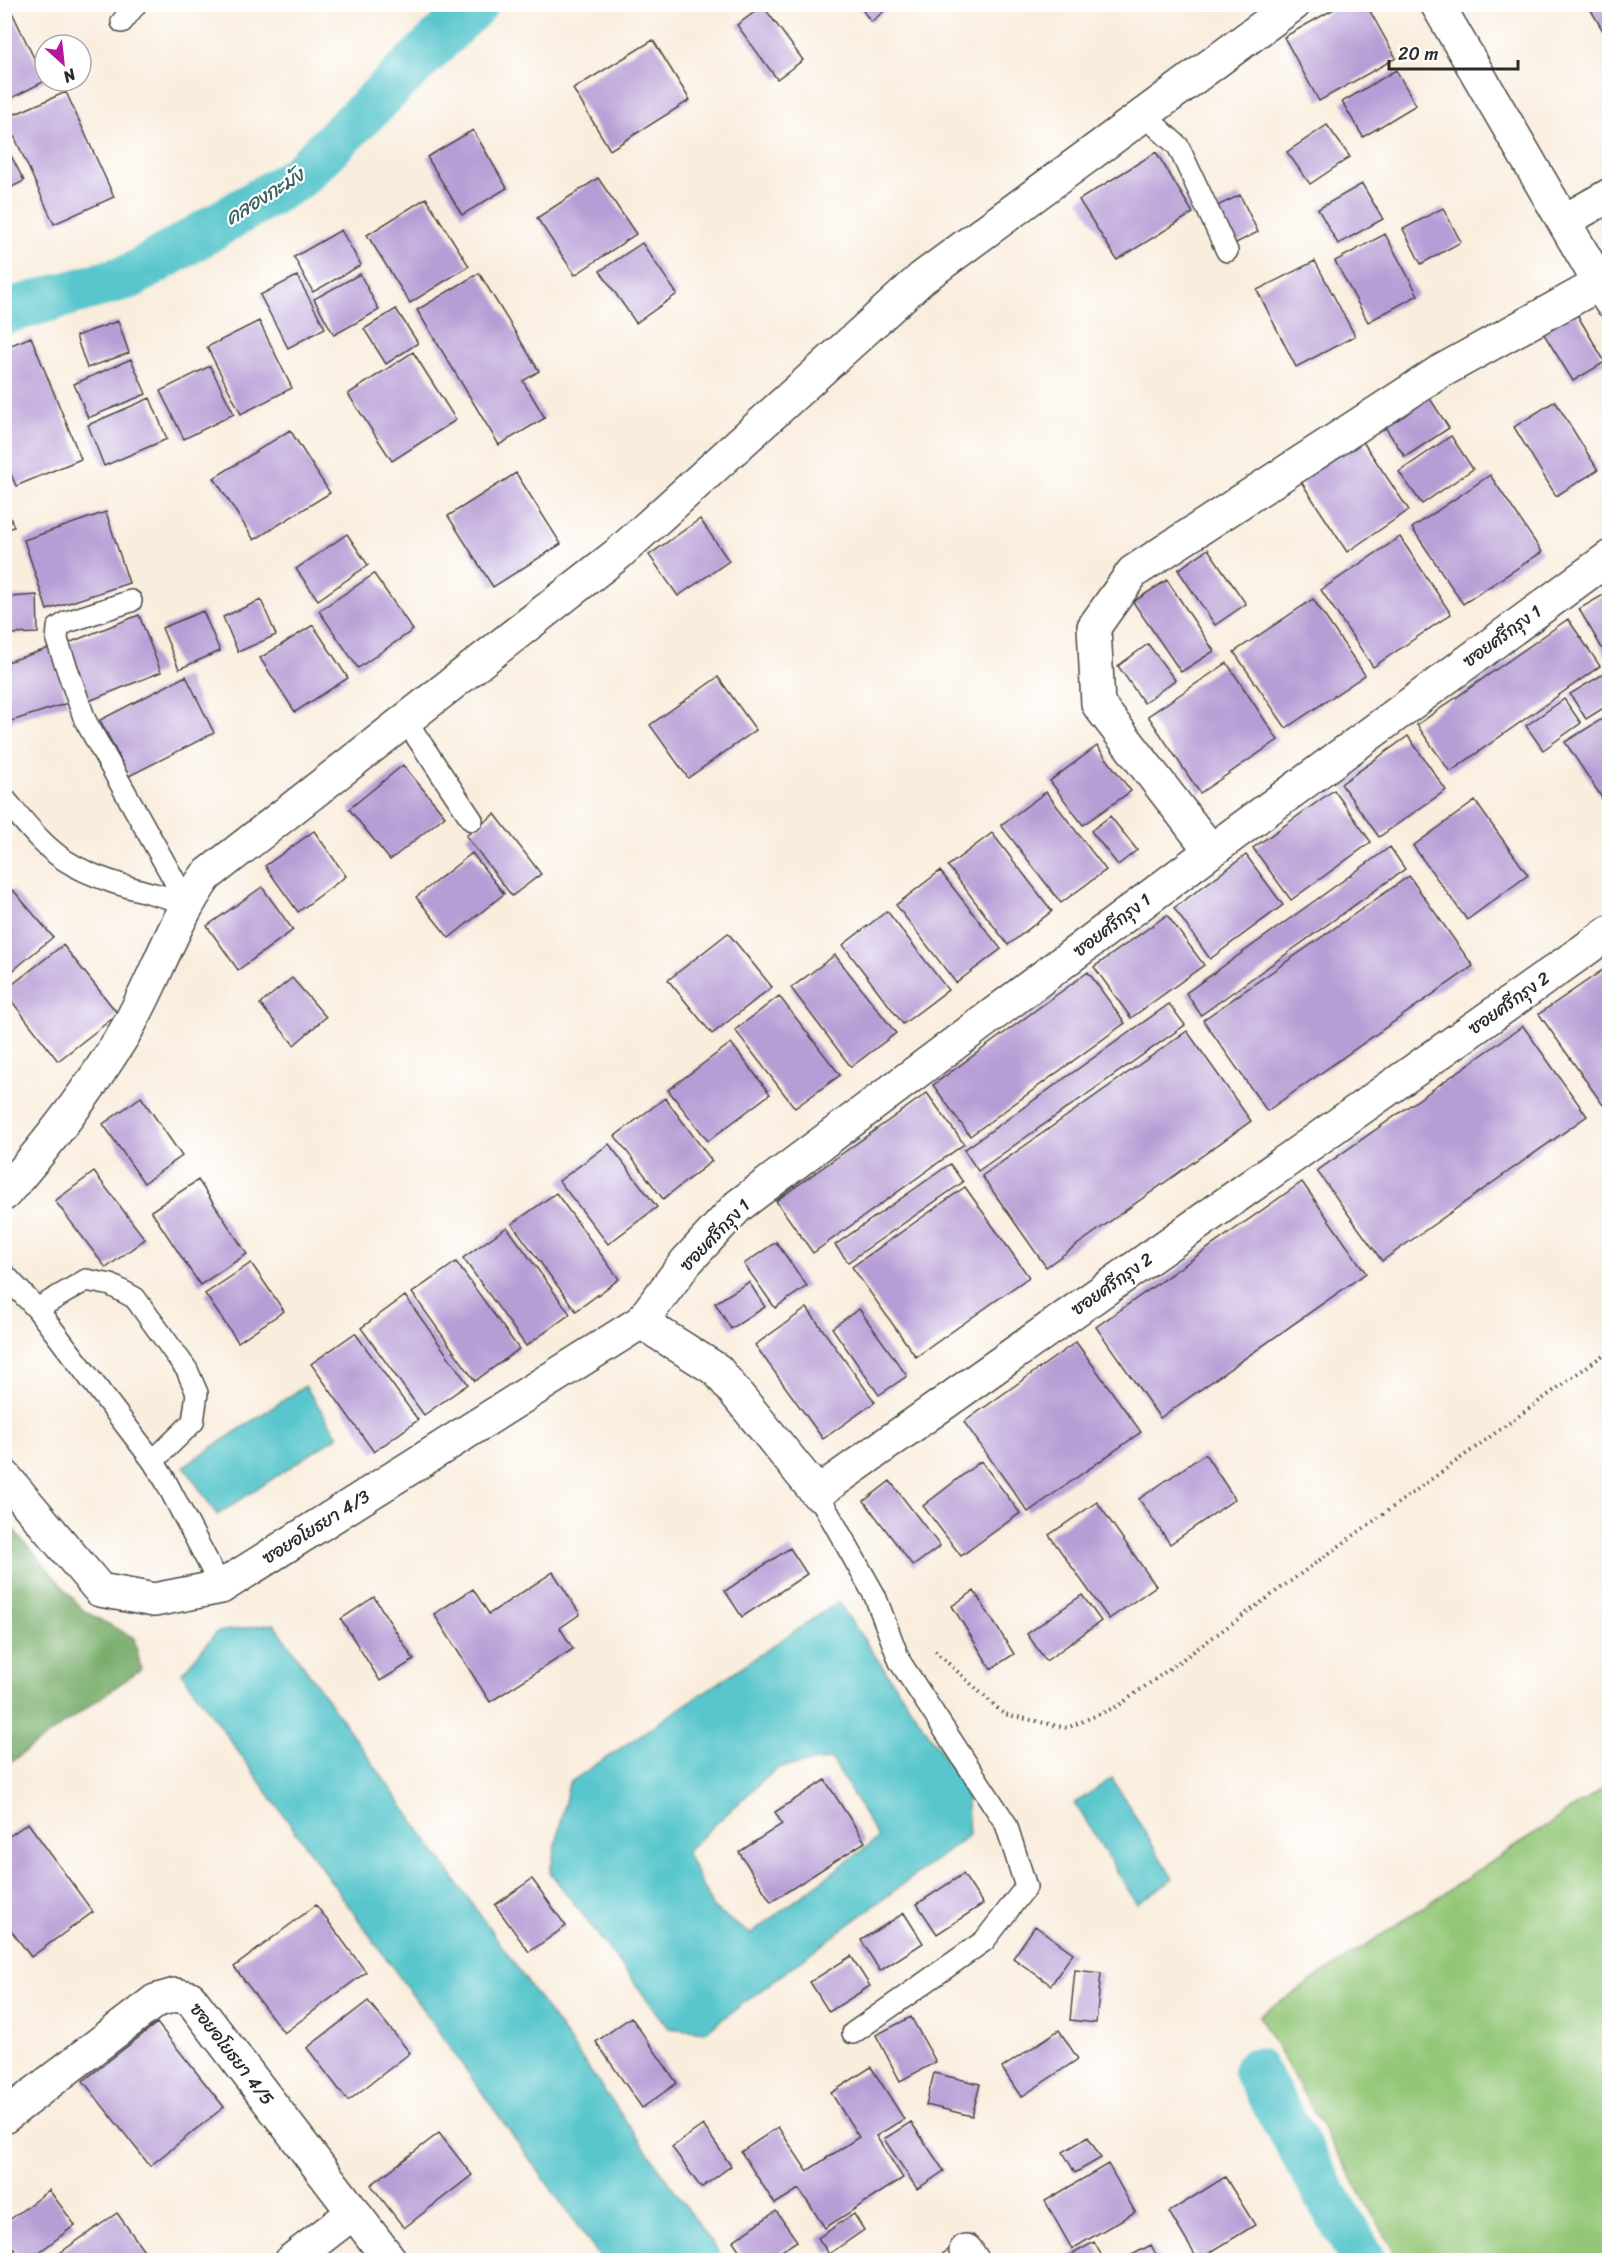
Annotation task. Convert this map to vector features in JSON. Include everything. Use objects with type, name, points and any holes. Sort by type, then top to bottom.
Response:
[{"type":"street","points":[[4,1194],[40,1154],[123,1036],[187,903],[206,876],[618,554],[922,278],[1294,4]]},
{"type":"street","points":[[1211,851],[1098,704],[1094,627],[1133,572],[1438,373],[1604,292],[1437,4]]},
{"type":"street","points":[[1564,221],[1610,195]]},
{"type":"street","name":"ซอยศรีกรุง 1","points":[[641,1323],[686,1263],[738,1206],[1211,851],[1610,557]]},
{"type":"street","name":"ซอยศรีกรุง 2","points":[[817,1492],[1610,932]]},
{"type":"street","points":[[641,1323],[717,1370],[817,1492]]},
{"type":"street","name":"ซอยอโยธยา 4/3","points":[[4,1476],[100,1590],[154,1600],[221,1587],[641,1323]]},
{"type":"street","name":"ซอยอโยธยา 4/5","points":[[4,2117],[155,2001],[174,1995],[190,1998],[390,2260]]},
{"type":"street","points":[[292,2260],[354,2212]]},
{"type":"lane","points":[[122,22],[136,4]]},
{"type":"lane","points":[[1144,115],[1178,146],[1227,251]]},
{"type":"lane","points":[[132,601],[67,622],[58,628],[57,640],[85,720],[187,903]]},
{"type":"lane","points":[[406,721],[472,820]]},
{"type":"lane","points":[[4,798],[38,837],[65,860],[94,875],[187,903]]},
{"type":"lane","points":[[4,1274],[37,1310],[153,1461],[221,1587]]},
{"type":"lane","points":[[37,1310],[86,1280],[111,1285],[135,1298],[187,1370],[197,1394],[193,1422],[153,1461]]},
{"type":"lane","points":[[817,1492],[875,1596],[900,1662],[1006,1824],[1026,1887],[984,1941],[852,2033]]},
{"type":"path","points":[[926,1643],[1004,1714],[1066,1728],[1118,1706],[1610,1350]]},
{"type":"green space","points":[[4,1519],[84,1611],[134,1638],[141,1669],[5,1766]]},
{"type":"green space","points":[[1609,1784],[1609,2260],[1399,2260],[1259,2016]]},
{"type":"water","points":[[305,1386],[338,1436],[217,1515],[184,1466]]},
{"type":"water","points":[[838,1602],[966,1788],[969,1835],[705,2032],[669,2028],[550,1872],[569,1783]],"holes":[[[832,1759],[878,1838],[751,1934],[713,1908],[686,1851],[777,1768]]]},
{"type":"water","points":[[274,1624],[724,2260],[602,2260],[182,1673],[217,1632]]},
{"type":"water","points":[[1112,1778],[1173,1879],[1137,1904],[1075,1803]]},
{"type":"building","points":[[858,4],[893,4],[871,22]]},
{"type":"building","points":[[1343,4],[1366,4],[1396,58],[1319,101],[1284,37]]},
{"type":"building","points":[[1610,4],[1610,43],[1588,5]]},
{"type":"building","points":[[9,6],[33,56],[33,87],[4,102],[4,8]]},
{"type":"building","points":[[763,6],[803,60],[777,79],[737,25]]},
{"type":"building","points":[[653,40],[690,100],[610,150],[573,89]]},
{"type":"building","points":[[1396,70],[1416,105],[1363,137],[1342,102]]},
{"type":"building","points":[[66,93],[114,197],[54,224],[6,118]]},
{"type":"building","points":[[1327,125],[1350,157],[1310,184],[1287,152]]},
{"type":"building","points":[[473,130],[507,188],[462,215],[427,157]]},
{"type":"building","points":[[4,142],[24,181],[4,191]]},
{"type":"building","points":[[1156,152],[1193,213],[1117,260],[1079,200]]},
{"type":"building","points":[[598,178],[636,234],[575,275],[537,218]]},
{"type":"building","points":[[1362,184],[1383,219],[1338,244],[1318,209]]},
{"type":"building","points":[[1240,195],[1258,232],[1234,244],[1217,206]]},
{"type":"building","points":[[426,198],[469,266],[410,303],[367,235]]},
{"type":"building","points":[[1443,208],[1461,242],[1421,264],[1403,229]]},
{"type":"building","points":[[341,230],[361,265],[313,292],[294,257]]},
{"type":"building","points":[[1385,234],[1418,295],[1368,322],[1335,261]]},
{"type":"building","points":[[642,243],[677,294],[636,323],[600,271]]},
{"type":"building","points":[[1315,261],[1355,336],[1296,367],[1257,290]]},
{"type":"building","points":[[479,273],[539,371],[523,381],[545,418],[499,445],[417,310]]},
{"type":"building","points":[[360,274],[379,310],[334,335],[314,299]]},
{"type":"building","points":[[297,276],[325,328],[288,348],[260,295]]},
{"type":"building","points":[[396,309],[418,343],[386,364],[364,329]]},
{"type":"building","points":[[1575,311],[1605,362],[1573,381],[1542,331]]},
{"type":"building","points":[[118,321],[129,353],[87,368],[76,336]]},
{"type":"building","points":[[259,321],[292,388],[241,414],[207,347]]},
{"type":"building","points":[[31,337],[81,459],[16,486],[4,458],[4,348]]},
{"type":"building","points":[[413,352],[456,420],[392,461],[348,394]]},
{"type":"building","points":[[131,359],[146,394],[88,418],[74,384]]},
{"type":"building","points":[[210,366],[234,414],[184,439],[160,391]]},
{"type":"building","points":[[1427,394],[1449,428],[1405,457],[1383,424]]},
{"type":"building","points":[[150,398],[167,439],[104,466],[88,425]]},
{"type":"building","points":[[1555,401],[1598,470],[1556,496],[1514,427]]},
{"type":"building","points":[[290,430],[330,493],[254,540],[214,478]]},
{"type":"building","points":[[1357,433],[1409,510],[1347,552],[1296,474]]},
{"type":"building","points":[[1451,436],[1473,469],[1422,504],[1399,472]]},
{"type":"building","points":[[516,473],[561,544],[493,587],[448,516]]},
{"type":"building","points":[[1490,475],[1542,552],[1463,604],[1412,528]]},
{"type":"building","points":[[4,502],[14,527],[4,530]]},
{"type":"building","points":[[106,512],[129,583],[47,610],[24,540]]},
{"type":"building","points":[[700,519],[729,561],[678,596],[649,555]]},
{"type":"building","points":[[347,534],[368,565],[318,600],[296,569]]},
{"type":"building","points":[[1400,537],[1451,614],[1373,667],[1321,590]]},
{"type":"building","points":[[1208,549],[1246,604],[1215,625],[1178,570]]},
{"type":"building","points":[[374,574],[413,630],[358,668],[319,611]]},
{"type":"building","points":[[1167,580],[1214,651],[1181,672],[1133,602]]},
{"type":"building","points":[[1610,591],[1610,662],[1579,609]]},
{"type":"building","points":[[37,595],[38,633],[11,634],[10,597]]},
{"type":"building","points":[[1313,599],[1365,675],[1286,728],[1234,652]]},
{"type":"building","points":[[261,600],[276,635],[238,652],[223,617]]},
{"type":"building","points":[[203,611],[220,651],[179,669],[162,628]]},
{"type":"building","points":[[139,615],[161,672],[89,701],[66,644]]},
{"type":"building","points":[[1568,619],[1600,666],[1450,772],[1417,725]]},
{"type":"building","points":[[313,625],[348,678],[295,712],[260,658]]},
{"type":"building","points":[[1148,644],[1175,680],[1144,703],[1118,666]]},
{"type":"building","points":[[50,648],[68,703],[8,722],[4,711],[4,663]]},
{"type":"building","points":[[1227,663],[1278,740],[1200,793],[1148,716]]},
{"type":"building","points":[[1605,673],[1610,681],[1610,704],[1586,719],[1570,694]]},
{"type":"building","points":[[186,676],[214,733],[129,776],[100,720]]},
{"type":"building","points":[[718,677],[756,730],[688,778],[650,725]]},
{"type":"building","points":[[1564,699],[1581,723],[1543,750],[1526,726]]},
{"type":"building","points":[[1610,714],[1610,810],[1565,742]]},
{"type":"building","points":[[1408,736],[1446,790],[1379,837],[1341,784]]},
{"type":"building","points":[[1097,746],[1131,791],[1083,825],[1050,781]]},
{"type":"building","points":[[403,765],[445,816],[390,860],[349,809]]},
{"type":"building","points":[[1334,790],[1371,842],[1291,900],[1253,848]]},
{"type":"building","points":[[1046,792],[1106,870],[1061,903],[1001,825]]},
{"type":"building","points":[[1475,801],[1528,875],[1467,920],[1413,846]]},
{"type":"building","points":[[495,814],[541,874],[512,896],[466,836]]},
{"type":"building","points":[[1110,816],[1137,850],[1118,865],[1091,831]]},
{"type":"building","points":[[314,831],[346,876],[298,912],[265,866]]},
{"type":"building","points":[[992,833],[1052,911],[1008,945],[948,866]]},
{"type":"building","points":[[1390,847],[1405,869],[1201,1015],[1186,993]]},
{"type":"building","points":[[472,853],[504,894],[449,938],[416,897]]},
{"type":"building","points":[[1246,855],[1283,905],[1210,959],[1174,908]]},
{"type":"building","points":[[940,871],[1001,949],[956,983],[896,905]]},
{"type":"building","points":[[1409,876],[1473,966],[1267,1111],[1203,1020]]},
{"type":"building","points":[[262,887],[293,930],[238,970],[207,926]]},
{"type":"building","points":[[13,890],[53,937],[4,978],[4,898]]},
{"type":"building","points":[[887,911],[948,990],[903,1024],[843,945]]},
{"type":"building","points":[[1167,915],[1204,965],[1131,1018],[1094,967]]},
{"type":"building","points":[[728,933],[772,987],[712,1034],[668,980]]},
{"type":"building","points":[[63,945],[118,1014],[58,1061],[4,991]]},
{"type":"building","points":[[835,955],[896,1033],[851,1067],[791,988]]},
{"type":"building","points":[[1610,965],[1610,1100],[1603,1105],[1539,1014]]},
{"type":"building","points":[[1088,972],[1125,1023],[970,1136],[933,1085]]},
{"type":"building","points":[[292,978],[326,1017],[294,1045],[260,1004]]},
{"type":"building","points":[[779,996],[840,1075],[795,1108],[735,1030]]},
{"type":"building","points":[[1169,1004],[1185,1025],[978,1171],[964,1150]]},
{"type":"building","points":[[1523,1026],[1587,1116],[1382,1261],[1317,1171]]},
{"type":"building","points":[[1187,1031],[1251,1121],[1046,1267],[982,1176]]},
{"type":"building","points":[[731,1043],[770,1094],[708,1141],[668,1090]]},
{"type":"building","points":[[927,1093],[964,1144],[813,1253],[776,1201]]},
{"type":"building","points":[[141,1097],[182,1156],[144,1183],[103,1124]]},
{"type":"building","points":[[665,1098],[712,1161],[663,1199],[615,1136]]},
{"type":"building","points":[[609,1144],[657,1207],[608,1244],[559,1181]]},
{"type":"building","points":[[950,1164],[963,1182],[848,1262],[835,1245]]},
{"type":"building","points":[[94,1172],[145,1239],[106,1268],[55,1201]]},
{"type":"building","points":[[198,1180],[247,1254],[200,1285],[151,1211]]},
{"type":"building","points":[[1302,1182],[1366,1273],[1160,1418],[1096,1327]]},
{"type":"building","points":[[965,1187],[1029,1277],[916,1357],[852,1267]]},
{"type":"building","points":[[556,1193],[619,1279],[576,1311],[512,1224]]},
{"type":"building","points":[[507,1227],[570,1314],[526,1346],[463,1258]]},
{"type":"building","points":[[776,1242],[807,1286],[775,1308],[744,1264]]},
{"type":"building","points":[[456,1262],[519,1349],[475,1381],[412,1293]]},
{"type":"building","points":[[251,1263],[284,1311],[238,1342],[205,1294]]},
{"type":"building","points":[[749,1282],[765,1307],[731,1329],[715,1303]]},
{"type":"building","points":[[405,1296],[468,1384],[424,1415],[361,1328]]},
{"type":"building","points":[[807,1308],[875,1402],[823,1439],[755,1345]]},
{"type":"building","points":[[859,1309],[907,1376],[879,1395],[832,1328]]},
{"type":"building","points":[[355,1333],[418,1420],[374,1452],[311,1364]]},
{"type":"building","points":[[1076,1342],[1141,1432],[1028,1512],[964,1422]]},
{"type":"building","points":[[1205,1454],[1235,1499],[1170,1544],[1139,1499]]},
{"type":"building","points":[[981,1461],[1020,1513],[961,1556],[923,1506]]},
{"type":"building","points":[[890,1481],[940,1546],[913,1566],[864,1501]]},
{"type":"building","points":[[1097,1502],[1156,1586],[1109,1619],[1049,1535]]},
{"type":"building","points":[[790,1548],[807,1574],[742,1617],[725,1591]]},
{"type":"building","points":[[553,1572],[580,1614],[560,1628],[573,1649],[490,1702],[434,1614],[473,1589],[489,1614]]},
{"type":"building","points":[[974,1591],[1014,1654],[991,1669],[952,1606]]},
{"type":"building","points":[[1082,1595],[1101,1621],[1046,1661],[1027,1634]]},
{"type":"building","points":[[374,1597],[414,1660],[380,1681],[341,1619]]},
{"type":"building","points":[[825,1780],[865,1842],[771,1902],[739,1852],[782,1824],[775,1812]]},
{"type":"building","points":[[28,1823],[93,1912],[31,1957],[4,1921],[4,1840]]},
{"type":"building","points":[[963,1874],[983,1904],[937,1934],[917,1904]]},
{"type":"building","points":[[532,1879],[566,1926],[529,1952],[495,1905]]},
{"type":"building","points":[[316,1905],[366,1972],[284,2033],[234,1967]]},
{"type":"building","points":[[904,1913],[923,1943],[880,1971],[861,1940]]},
{"type":"building","points":[[1035,1926],[1073,1953],[1051,1985],[1013,1958]]},
{"type":"building","points":[[851,1956],[870,1986],[829,2012],[810,1982]]},
{"type":"building","points":[[1075,1970],[1101,1973],[1096,2023],[1070,2020]]},
{"type":"building","points":[[368,2001],[410,2053],[348,2101],[307,2048]]},
{"type":"building","points":[[631,2017],[677,2083],[642,2108],[596,2042]]},
{"type":"building","points":[[911,2017],[936,2062],[900,2081],[876,2035]]},
{"type":"building","points":[[157,2023],[224,2107],[150,2166],[83,2081]]},
{"type":"building","points":[[1059,2030],[1078,2059],[1021,2097],[1002,2068]]},
{"type":"building","points":[[871,2067],[904,2119],[876,2136],[903,2178],[825,2228],[799,2189],[775,2204],[741,2152],[778,2127],[807,2171],[859,2137],[831,2093]]},
{"type":"building","points":[[934,2073],[980,2084],[972,2116],[926,2105]]},
{"type":"building","points":[[911,2122],[944,2171],[917,2189],[884,2139]]},
{"type":"building","points":[[703,2125],[731,2166],[701,2188],[672,2147]]},
{"type":"building","points":[[439,2133],[472,2175],[404,2228],[371,2185]]},
{"type":"building","points":[[1088,2137],[1101,2158],[1075,2173],[1063,2152]]},
{"type":"building","points":[[1108,2164],[1135,2212],[1072,2249],[1045,2201]]},
{"type":"building","points":[[1225,2177],[1255,2225],[1198,2260],[1169,2212]]},
{"type":"building","points":[[49,2190],[75,2225],[29,2260],[23,2260],[4,2237],[4,2224]]},
{"type":"building","points":[[776,2211],[797,2241],[768,2260],[746,2260],[733,2241]]},
{"type":"building","points":[[117,2213],[151,2260],[56,2260],[54,2257]]},
{"type":"building","points":[[854,2214],[864,2230],[829,2254],[818,2238]]},
{"type":"building","points":[[1094,2242],[1104,2260],[1062,2260]]},
{"type":"building","points":[[1151,2245],[1159,2260],[1122,2260]]},
{"type":"building","points":[[948,2250],[956,2260],[934,2260]]},
{"type":"waterway","name":"คลองกะมัง","points":[[4,312],[131,276],[297,178],[476,4]]},
{"type":"waterway","points":[[1255,2070],[1363,2260]]}]
